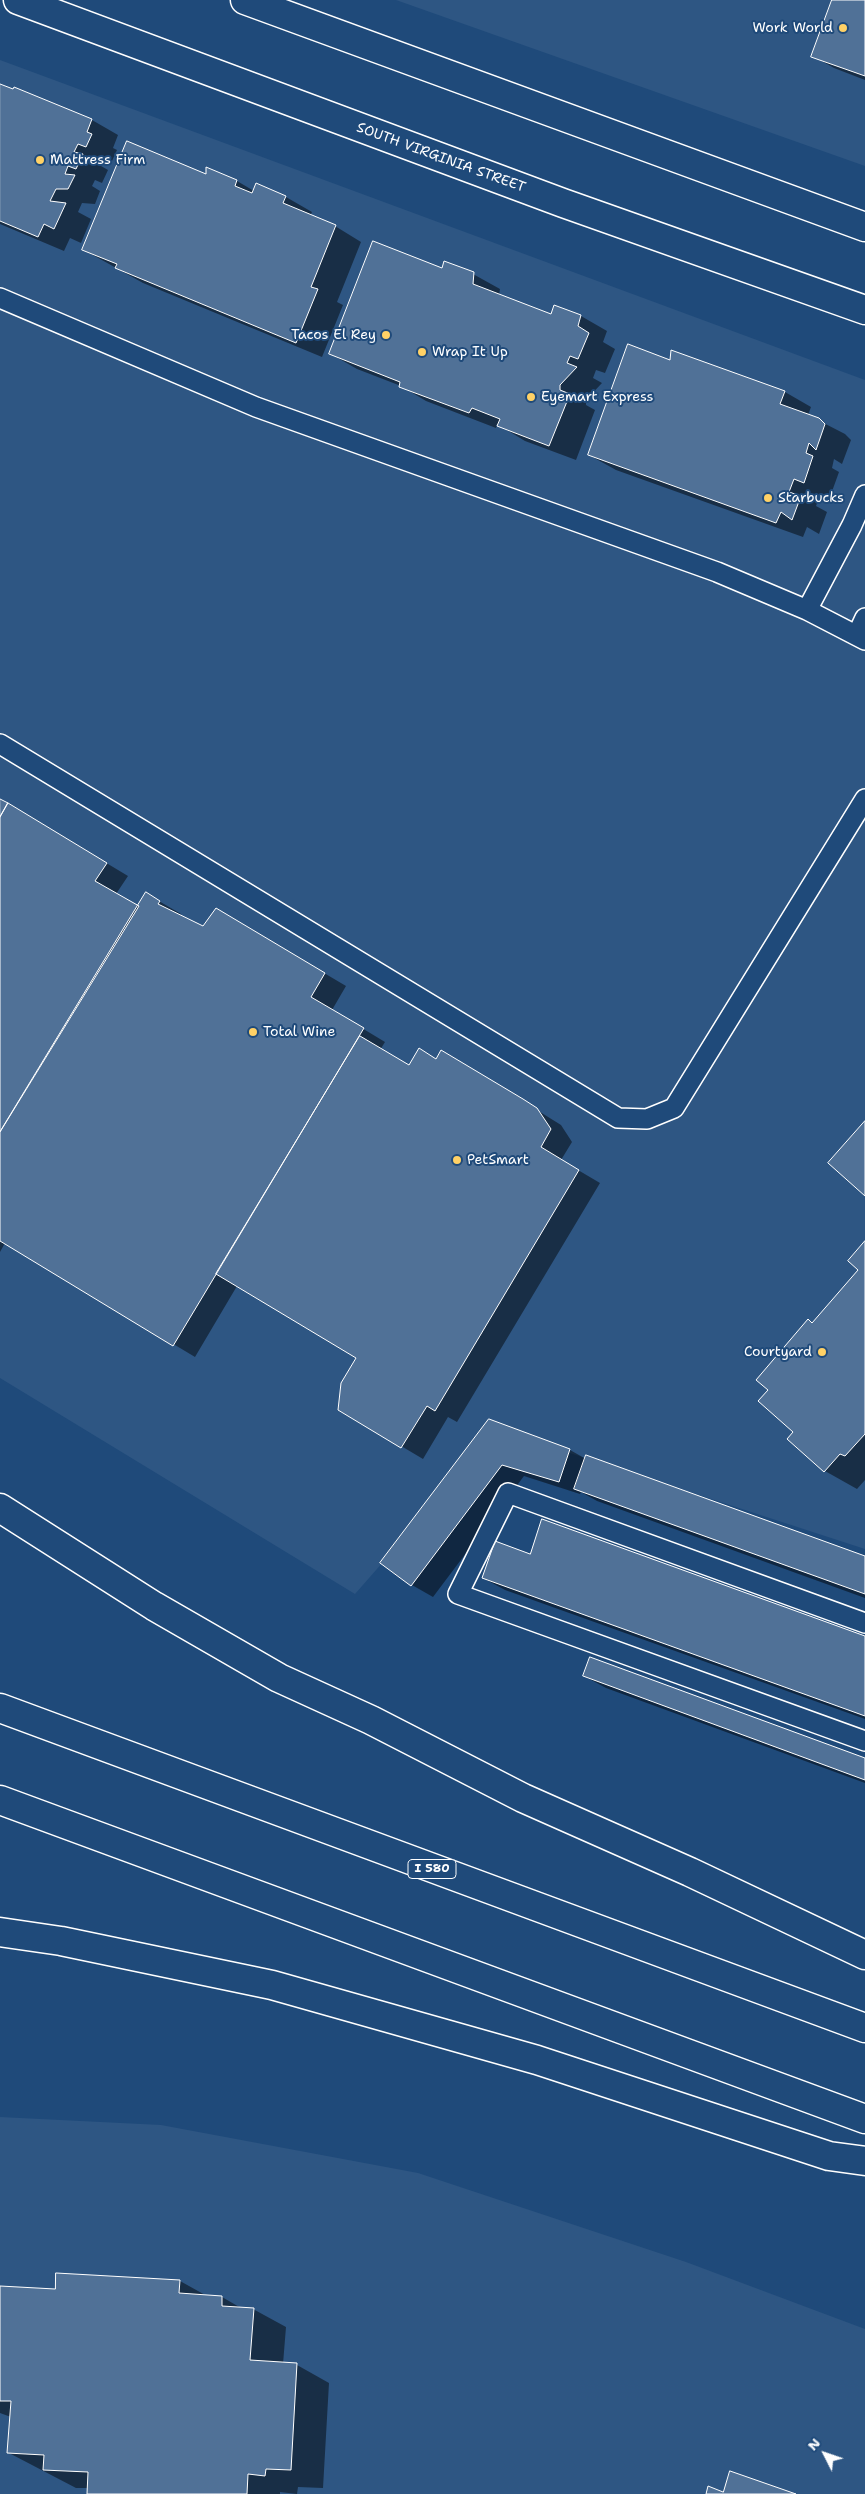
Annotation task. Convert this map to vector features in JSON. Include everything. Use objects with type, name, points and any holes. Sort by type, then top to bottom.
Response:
[{"type":"main road","name":"SOUTH VIRGINIA STREET","points":[[18,0],[563,203],[865,310]]},
{"type":"main road","points":[[245,0],[865,227]]},
{"type":"main road","points":[[0,1508],[154,1606],[279,1678],[371,1720],[523,1798],[690,1872],[865,1955]]},
{"type":"main road","name":"I 580","points":[[0,1708],[865,2028]]},
{"type":"main road","points":[[0,1800],[865,2119]]},
{"type":"main road","points":[[0,1932],[61,1941],[272,1985],[537,2060],[829,2156],[865,2161]]},
{"type":"lane","points":[[0,298],[256,407],[717,572],[862,631]]},
{"type":"lane","points":[[808,610],[852,525],[865,495]]},
{"type":"lane","points":[[0,744],[618,1118],[647,1119],[674,1108],[865,799]]},
{"type":"lane","points":[[865,1622],[508,1493],[458,1594],[865,1741]]},
{"type":"shaded area","points":[[396,0],[865,0],[865,166]]},
{"type":"shaded area","points":[[0,60],[865,380],[865,1549],[499,1430],[355,1594],[0,1378]]},
{"type":"shaded area","points":[[0,2117],[161,2125],[418,2173],[686,2262],[865,2329],[865,2494],[0,2494]]},
{"type":"building","name":"Work World","points":[[832,0],[865,0],[865,76],[811,57]]},
{"type":"building","name":"Mattress Firm","points":[[0,84],[13,89],[14,87],[92,119],[87,132],[92,134],[86,147],[78,144],[74,152],[83,154],[76,169],[68,166],[65,174],[75,175],[68,189],[56,189],[50,201],[66,203],[54,229],[44,224],[38,237],[0,221]]},
{"type":"building","points":[[127,141],[206,174],[206,167],[237,180],[235,186],[252,193],[256,183],[286,196],[283,203],[336,225],[311,287],[318,289],[296,343],[115,268],[117,264],[82,250]]},
{"type":"building","points":[[373,241],[442,268],[444,261],[474,272],[473,284],[551,314],[554,305],[581,315],[578,326],[589,333],[578,359],[570,356],[567,363],[577,367],[560,385],[560,390],[570,394],[549,446],[497,426],[500,419],[472,408],[469,413],[399,387],[400,382],[329,354]]},
{"type":"building","points":[[628,344],[670,360],[671,350],[785,391],[780,404],[819,418],[825,424],[816,450],[809,443],[806,453],[813,456],[804,483],[794,479],[789,492],[801,496],[792,520],[781,512],[776,523],[588,455]]},
{"type":"building","points":[[0,799],[8,803],[0,817]]},
{"type":"building","points":[[8,803],[107,863],[95,881],[139,906],[0,1132],[0,817]]},
{"type":"building","points":[[146,892],[160,901],[158,904],[203,926],[216,908],[325,973],[311,997],[364,1028],[173,1346],[0,1241],[0,1132]]},
{"type":"building","points":[[360,1036],[409,1065],[419,1048],[436,1059],[441,1050],[523,1099],[537,1108],[551,1129],[541,1147],[579,1170],[435,1411],[427,1406],[401,1448],[338,1410],[341,1383],[356,1358],[216,1274]]},
{"type":"building","points":[[865,1121],[865,1196],[828,1163]]},
{"type":"building","name":"Courtyard","points":[[865,1241],[865,1434],[845,1456],[840,1454],[824,1472],[787,1439],[793,1432],[758,1401],[768,1390],[756,1380],[808,1319],[812,1323],[858,1270],[848,1261]]},
{"type":"building","points":[[489,1419],[570,1449],[559,1482],[502,1465],[411,1586],[380,1563]]},
{"type":"building","points":[[586,1455],[865,1556],[865,1594],[574,1489]]},
{"type":"building","points":[[542,1519],[865,1636],[865,1716],[482,1578],[495,1541],[530,1554]]},
{"type":"building","points":[[590,1657],[865,1758],[865,1780],[583,1676]]},
{"type":"building","points":[[56,2273],[180,2280],[179,2293],[222,2296],[222,2306],[254,2308],[250,2360],[297,2363],[291,2470],[266,2469],[265,2476],[248,2474],[247,2494],[87,2494],[88,2472],[43,2470],[44,2455],[7,2453],[11,2401],[0,2401],[0,2286],[55,2289]]},
{"type":"building","points":[[730,2471],[796,2494],[706,2494],[708,2486],[723,2492]]},
{"type":"place","name":"Work World","points":[[843,28]]},
{"type":"place","name":"Mattress Firm","points":[[40,160]]},
{"type":"place","name":"Tacos El Rey","points":[[386,335]]},
{"type":"place","name":"Wrap It Up","points":[[422,352]]},
{"type":"place","name":"Eyemart Express","points":[[531,397]]},
{"type":"place","name":"Starbucks","points":[[768,498]]},
{"type":"place","name":"Total Wine","points":[[253,1032]]},
{"type":"place","name":"PetSmart","points":[[457,1160]]},
{"type":"place","name":"Courtyard","points":[[822,1352]]}]
